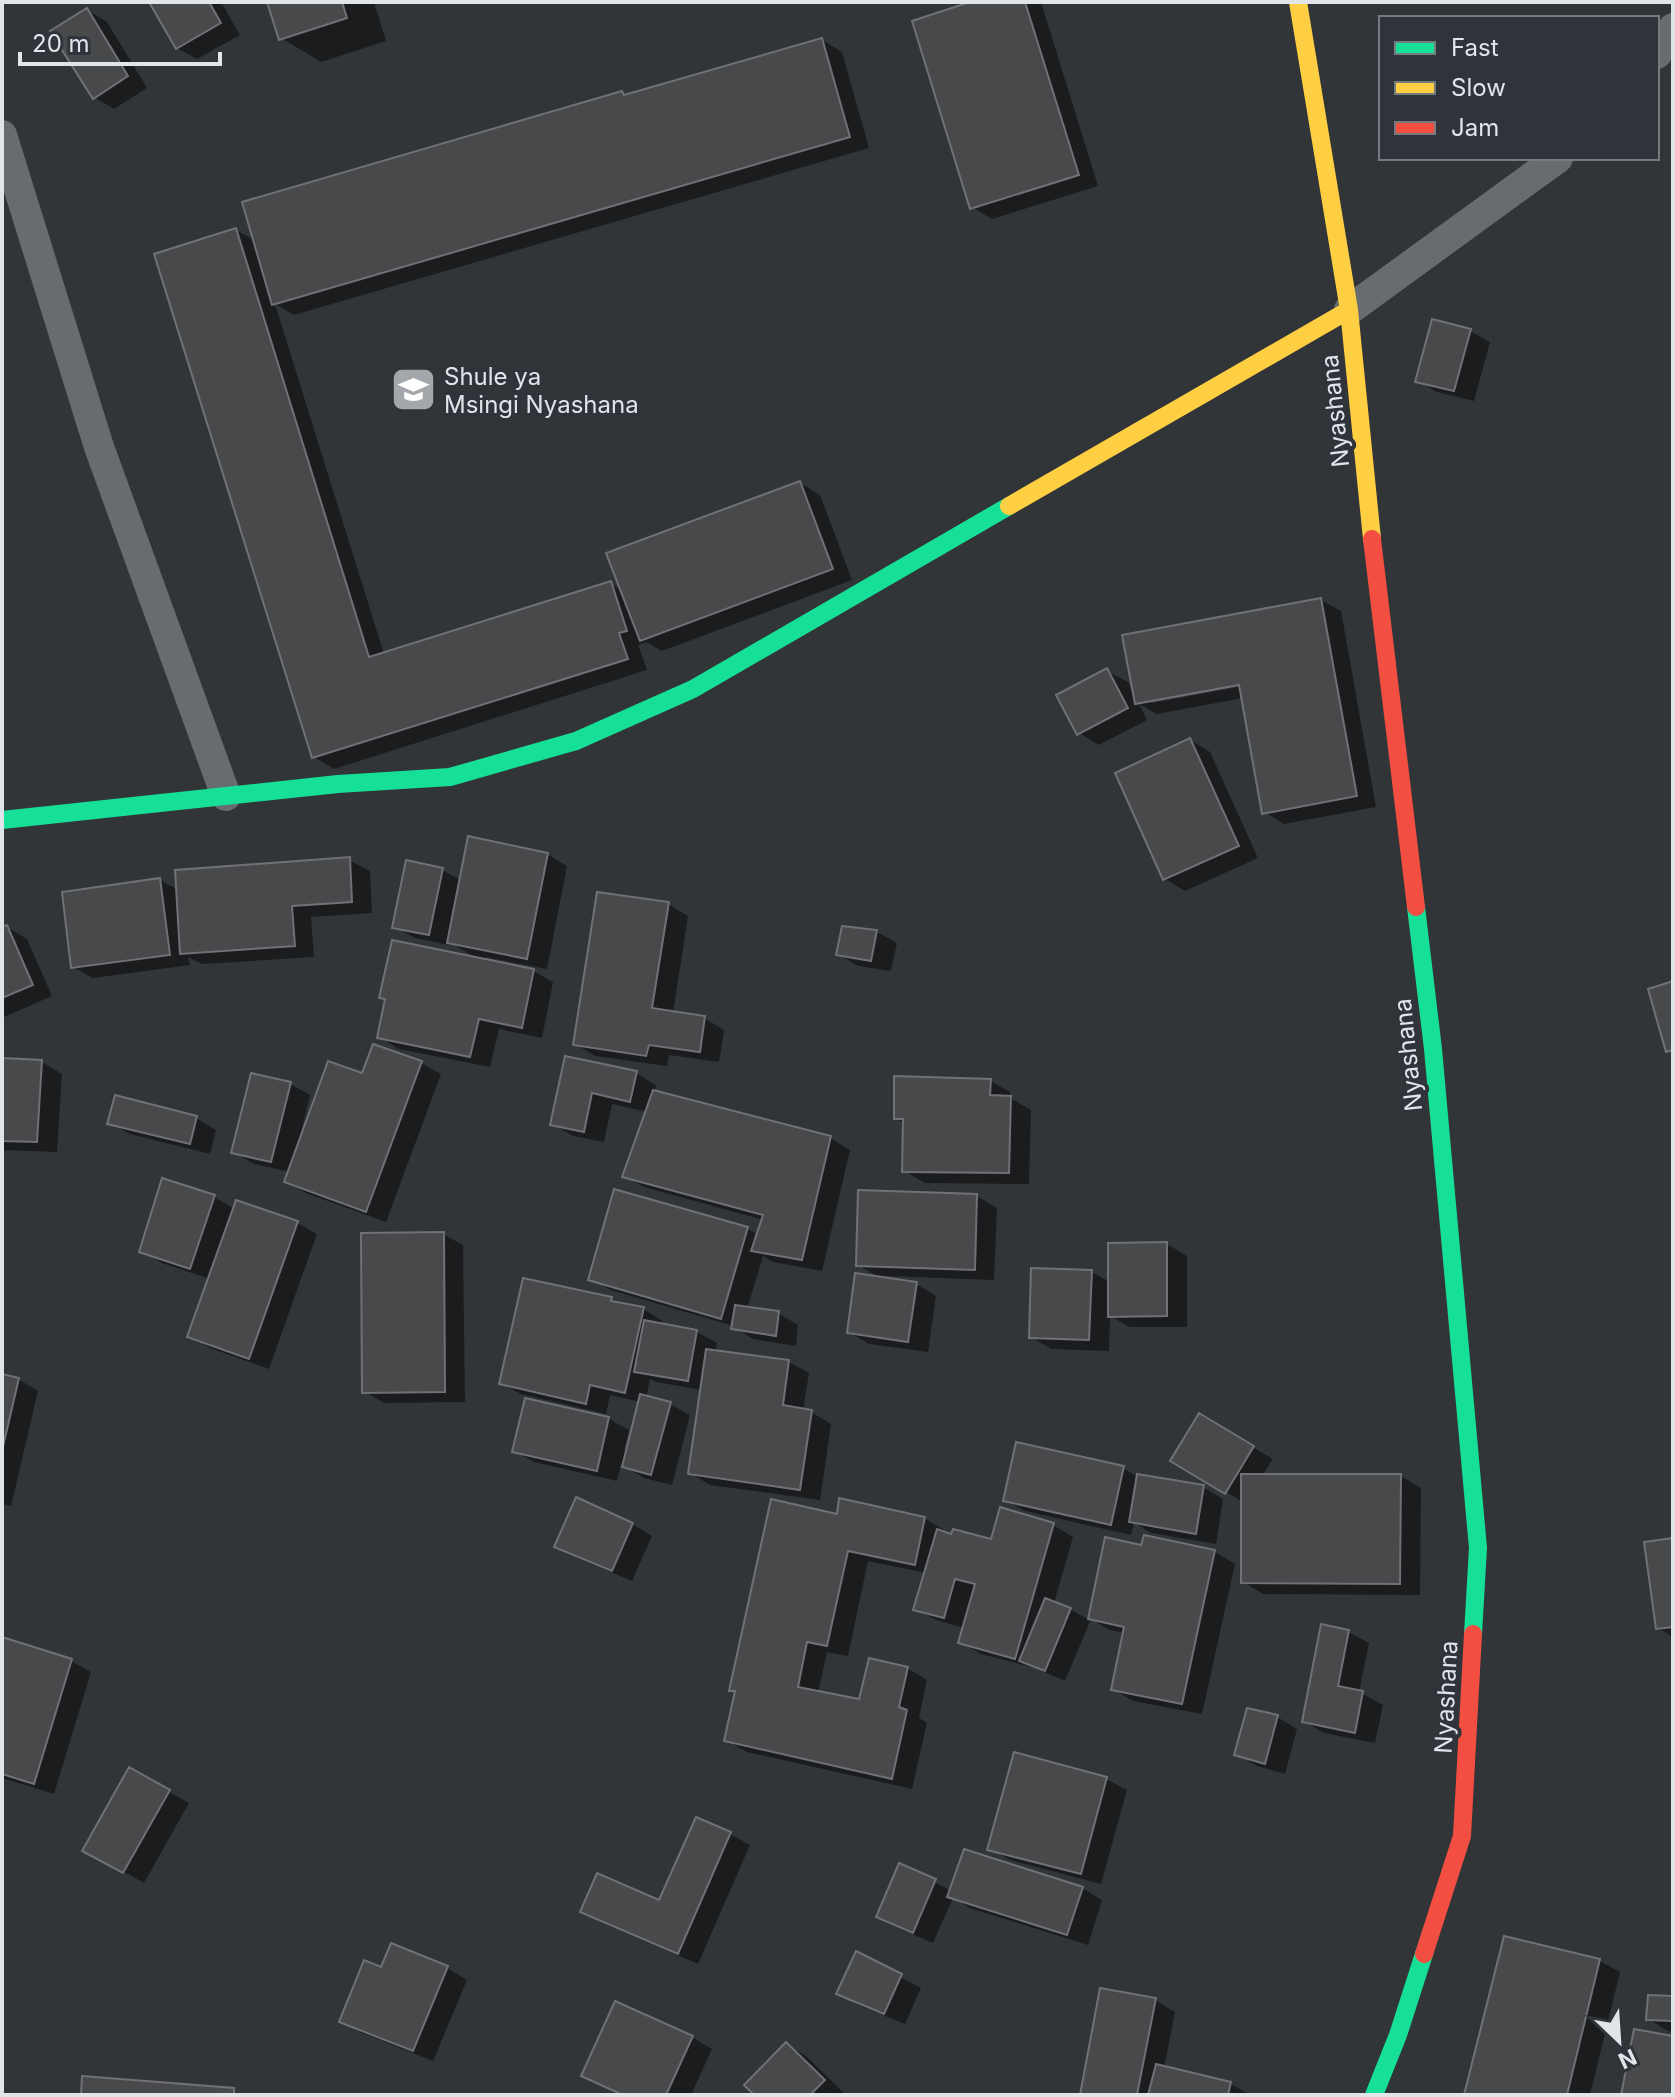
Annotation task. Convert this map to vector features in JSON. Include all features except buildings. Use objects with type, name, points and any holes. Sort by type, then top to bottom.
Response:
[{"type":"street","name":"Nyashana","points":[[1298,2],[1349,310],[1373,548],[1433,1049],[1478,1548],[1462,1836],[1398,2035],[1374,2095]]},
{"type":"street","points":[[2,820],[338,784],[450,777],[576,741],[693,689],[1349,310]]},
{"type":"lane","points":[[1659,51],[1673,28]]},
{"type":"lane","points":[[2,135],[99,447],[226,796]]},
{"type":"lane","points":[[1349,310],[1555,160]]},
{"type":"traffic: fast","points":[[2,820],[338,784],[450,777],[576,741],[693,689],[1009,506]]},
{"type":"traffic: fast","points":[[1416,907],[1433,1049],[1478,1548],[1473,1634]]},
{"type":"traffic: fast","points":[[1374,2095],[1398,2035],[1424,1954]]},
{"type":"traffic: slow","points":[[1298,2],[1349,310],[1372,539]]},
{"type":"traffic: slow","points":[[1009,506],[1349,310]]},
{"type":"traffic: jam","points":[[1372,539],[1416,907]]},
{"type":"traffic: jam","points":[[1424,1954],[1462,1836],[1473,1634]]},
{"type":"place","name":"Shule ya Msingi Nyashana","points":[[413,390]]}]
